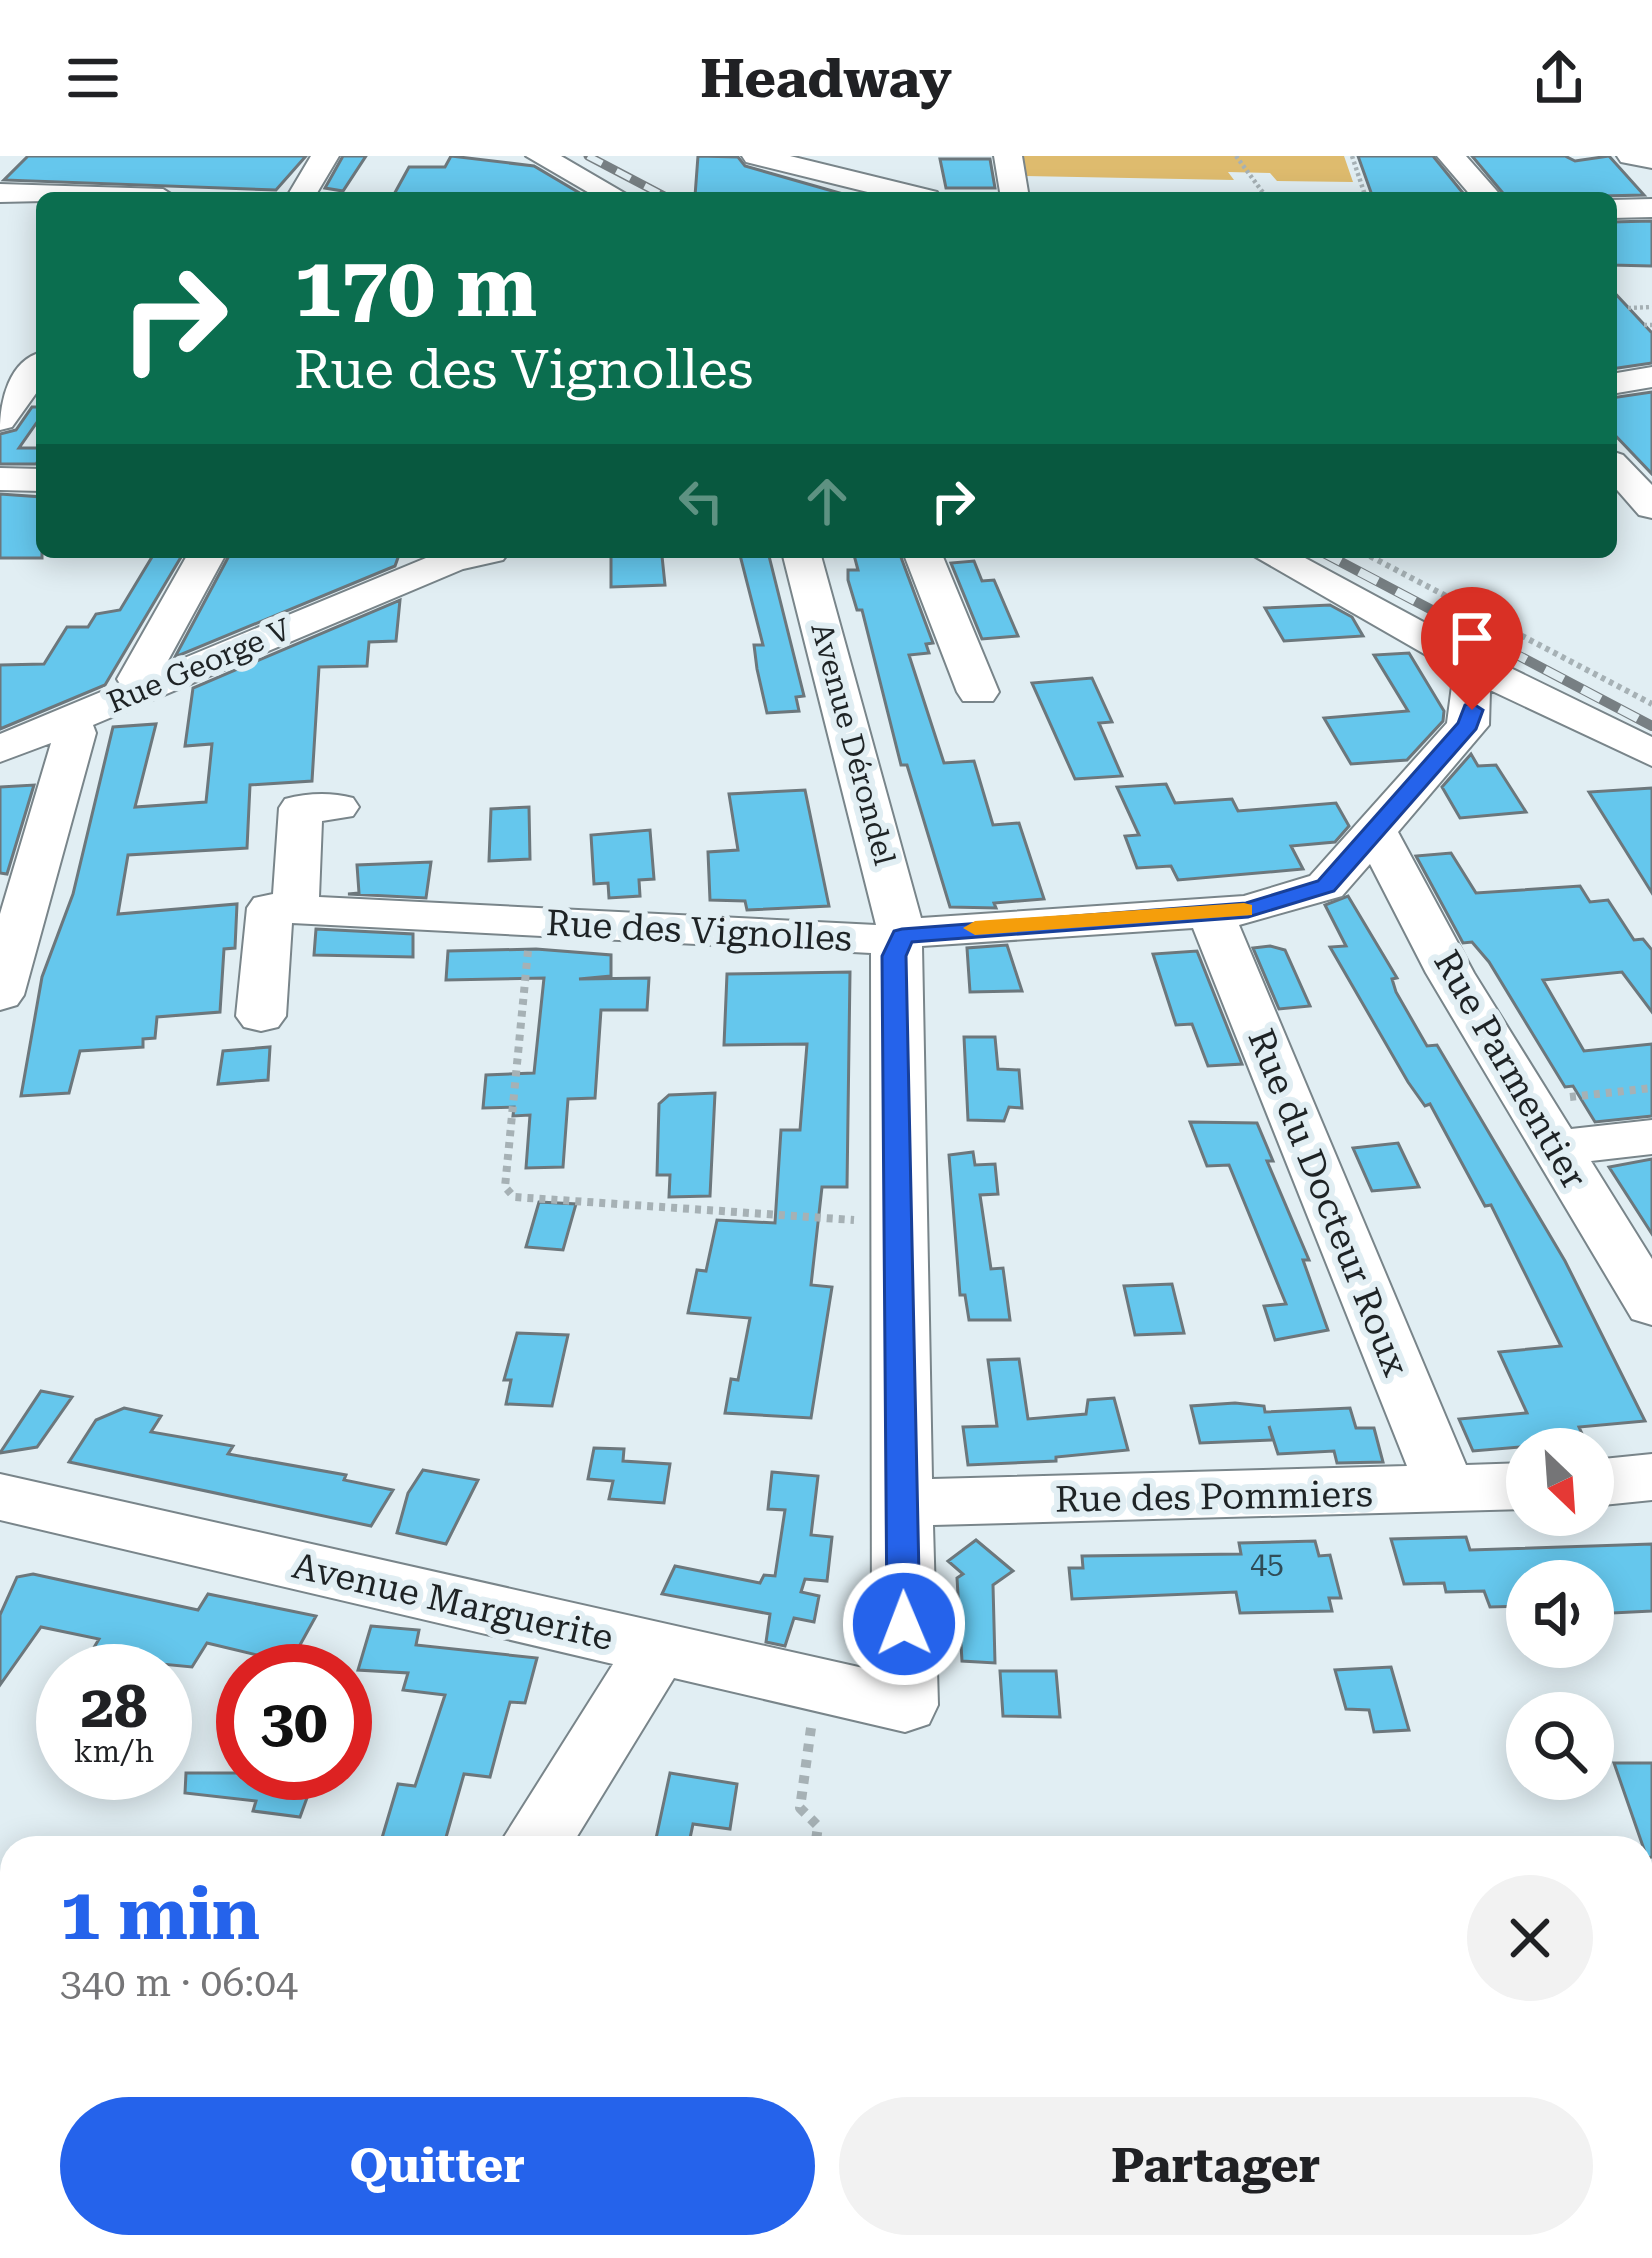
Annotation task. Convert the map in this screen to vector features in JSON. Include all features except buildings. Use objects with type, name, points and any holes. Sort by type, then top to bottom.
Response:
[{"type":"street","points":[[304,192],[325,156]]},
{"type":"street","points":[[540,156],[608,192]]},
{"type":"street","points":[[756,156],[816,164],[907,192]]},
{"type":"street","points":[[1007,156],[1014,192]]},
{"type":"street","points":[[1451,156],[1484,192]]},
{"type":"street","points":[[0,193],[36,194]]},
{"type":"street","points":[[1617,208],[1652,208]]},
{"type":"street","points":[[0,420],[36,370]]},
{"type":"street","points":[[1617,383],[1652,376]]},
{"type":"street","points":[[1617,468],[1652,506]]},
{"type":"street","points":[[0,479],[36,480]]},
{"type":"street","points":[[143,688],[137,679],[205,558]]},
{"type":"street","name":"Rue George V","points":[[0,749],[399,583],[472,558]]},
{"type":"street","name":"Avenue Dérondel","points":[[803,558],[902,936]]},
{"type":"street","points":[[924,558],[978,692]]},
{"type":"street","points":[[1277,558],[1480,669],[1652,753]]},
{"type":"street","name":"Rue des Vignolles","points":[[295,908],[885,940],[1248,910],[1326,886],[1468,725],[1470,678],[1480,669]]},
{"type":"street","points":[[0,995],[75,733],[71,720]]},
{"type":"street","points":[[261,1016],[271,908],[295,908],[301,808],[337,807]]},
{"type":"street","name":"Rue Parmentier","points":[[1375,831],[1450,973],[1560,1122],[1652,1305]]},
{"type":"street","name":"Rue du Docteur Roux","points":[[1211,914],[1447,1491]]},
{"type":"street","points":[[901,1502],[894,956],[902,936]]},
{"type":"street","points":[[1560,1122],[1652,1137]]},
{"type":"street","points":[[1614,1481],[1652,1477]]},
{"type":"street","name":"Rue des Pommiers","points":[[901,1502],[1506,1487]]},
{"type":"street","name":"Avenue Marguerite","points":[[0,1497],[905,1705],[901,1502]]},
{"type":"street","points":[[540,1836],[658,1648]]},
{"type":"path","points":[[1236,156],[1263,192]]},
{"type":"path","points":[[1352,156],[1364,192]]},
{"type":"path","points":[[1628,308],[1652,307]]},
{"type":"path","points":[[1373,558],[1652,704]]},
{"type":"path","points":[[531,920],[505,1186],[514,1197],[898,1223]]},
{"type":"path","points":[[1560,1122],[1652,1088]]},
{"type":"path","points":[[817,1685],[800,1808],[818,1826],[817,1836]]},
{"type":"shaded area","points":[[1022,156],[1344,156],[1353,182],[1277,181],[1270,173],[1228,172],[1234,180],[1025,176]]},
{"type":"railway","points":[[588,156],[657,192]]},
{"type":"railway","points":[[1333,558],[1652,726]]},
{"type":"slow traffic","points":[[975,928],[1244,910]]},
{"type":"route","points":[[904,1624],[894,956],[902,936],[1248,910],[1326,886],[1468,725],[1472,710]]}]
